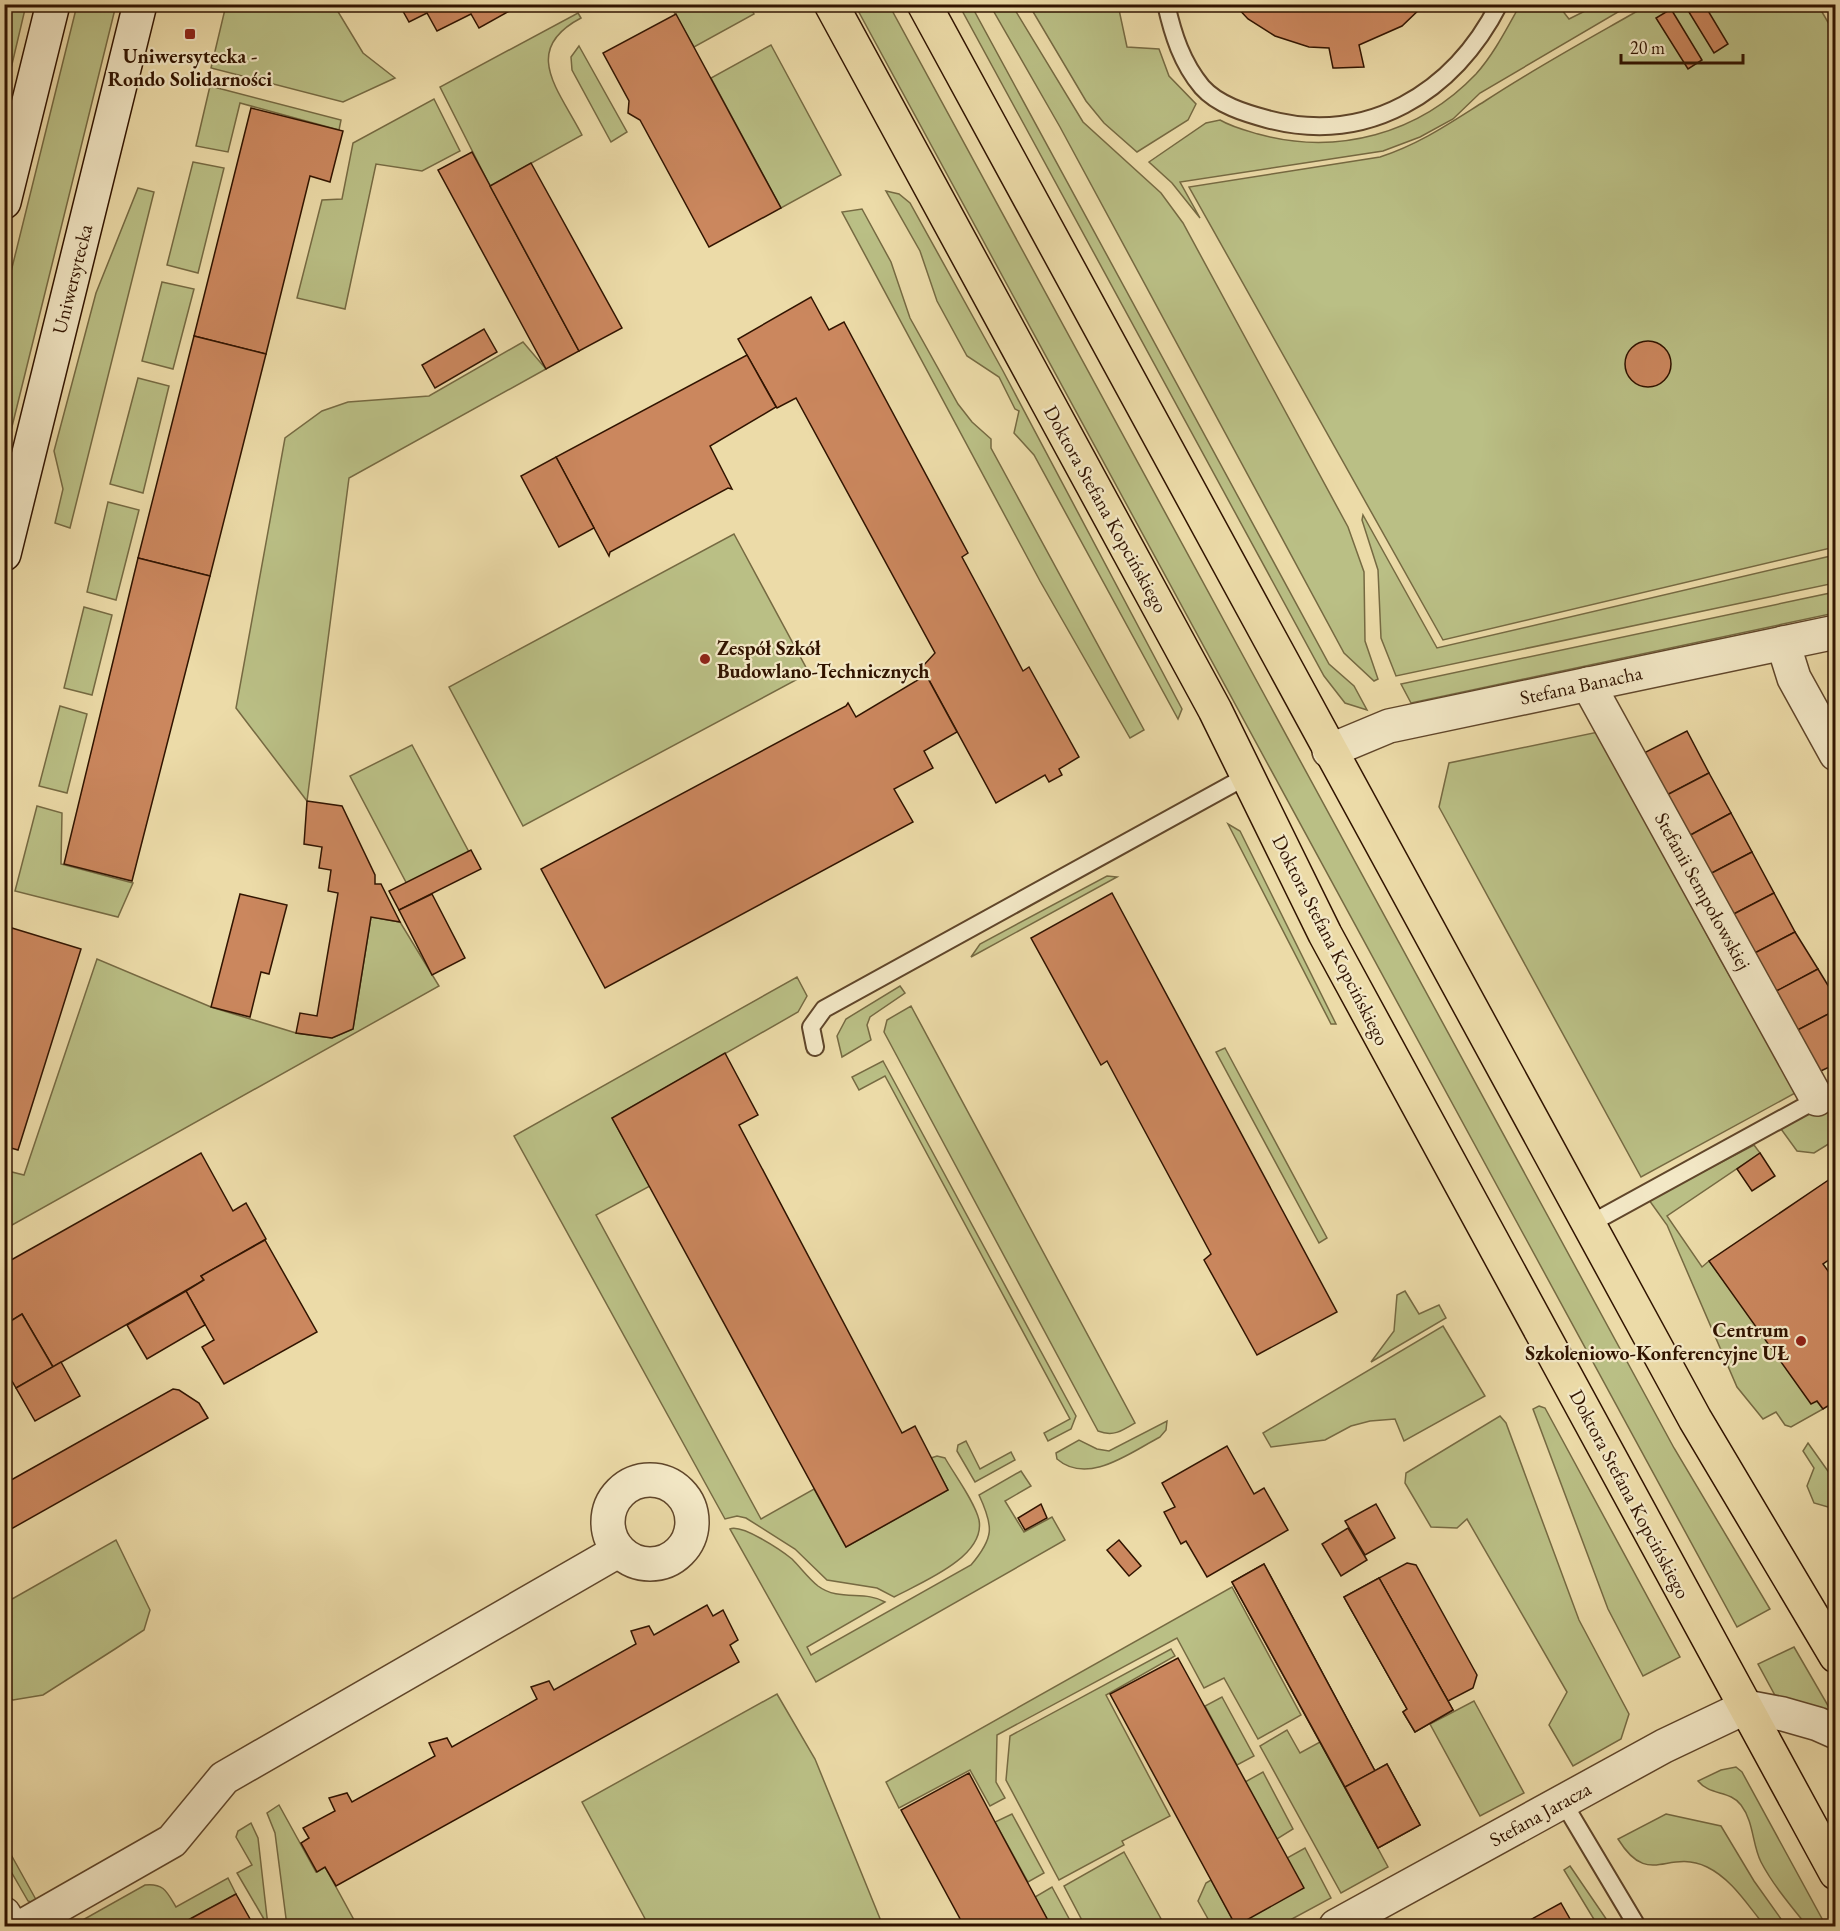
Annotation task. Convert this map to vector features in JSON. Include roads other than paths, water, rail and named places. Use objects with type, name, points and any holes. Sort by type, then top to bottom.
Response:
[{"type":"main road","name":"Doktora Stefana Kopcińskiego","points":[[831,4],[1215,710],[1325,934],[1836,1873]]},
{"type":"main road","points":[[924,4],[1695,1419],[1836,1656]]},
{"type":"street","points":[[4,202],[53,4]]},
{"type":"street","name":"Uniwersytecka","points":[[4,554],[140,4]]},
{"type":"street","name":"Stefana Banacha","points":[[1329,751],[1377,729],[1836,632]]},
{"type":"street","points":[[1783,643],[1794,678],[1836,753]]},
{"type":"street","name":"Stefanii Sempołowskiej","points":[[1588,684],[1826,1094]]},
{"type":"street","points":[[22,1926],[172,1840],[224,1778],[618,1551]]},
{"type":"street","points":[[1746,1707],[1809,1721],[1836,1732]]},
{"type":"street","name":"Stefana Jaracza","points":[[1336,1926],[1676,1740],[1746,1707]]},
{"type":"street","points":[[4,1914],[11,1926]]},
{"type":"lane","points":[[1166,4],[1176,42],[1188,68],[1204,89],[1244,112],[1279,122],[1317,126],[1359,122],[1399,109],[1433,88],[1462,63],[1484,35],[1499,4]]},
{"type":"lane","points":[[815,1047],[811,1027],[824,1009],[1247,776]]},
{"type":"lane","points":[[1588,1225],[1826,1094]]},
{"type":"lane","points":[[1563,1802],[1637,1926]]},
{"type":"place","name":"Uniwersytecka - Rondo Solidarności","points":[[190,34]]},
{"type":"place","name":"Zespół Szkół Budowlano-Technicznych","points":[[705,659]]},
{"type":"place","name":"Centrum Szkoleniowo-Konferencyjne UŁ","points":[[1801,1341]]}]
